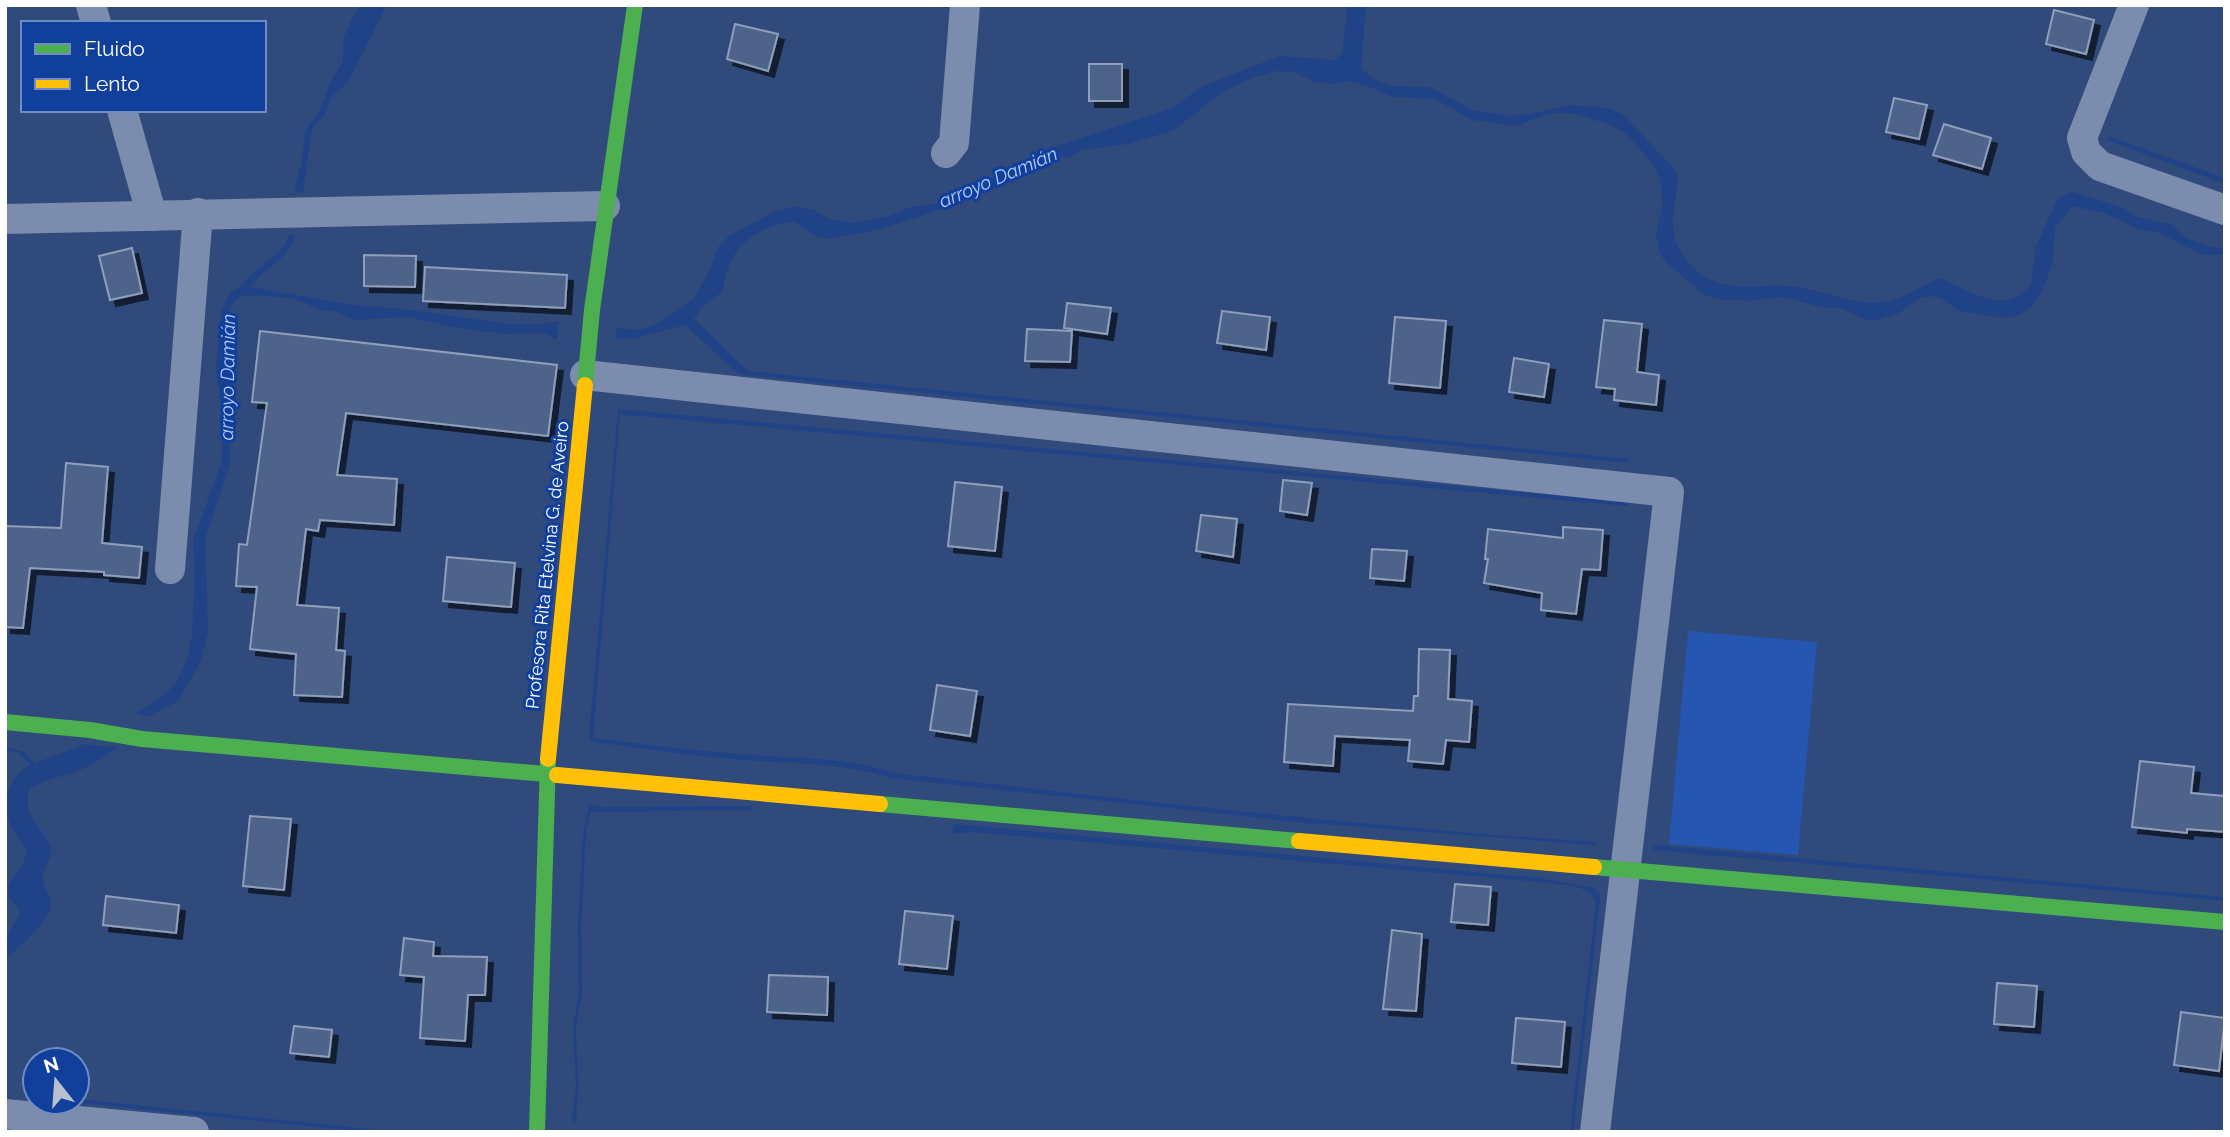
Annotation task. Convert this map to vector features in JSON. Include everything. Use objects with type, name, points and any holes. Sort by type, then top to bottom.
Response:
[{"type":"street","name":"Profesora Rita Etelvina G. de Aveiro","points":[[537,1132],[546,776],[592,310],[635,5]]},
{"type":"street","points":[[946,153],[954,143],[965,5]]},
{"type":"street","points":[[2134,5],[2082,138],[2086,152],[2100,166],[2225,210]]},
{"type":"street","points":[[123,112],[152,216]]},
{"type":"street","points":[[5,219],[605,206]]},
{"type":"street","points":[[170,569],[198,214]]},
{"type":"street","points":[[586,366],[1669,492],[1595,1132]]},
{"type":"street","points":[[5,722],[90,730],[142,739],[546,776],[2225,922]]},
{"type":"street","points":[[5,1114],[194,1132]]},
{"type":"shaded area","points":[[1688,631],[1817,642],[1798,855],[1669,844]]},
{"type":"water","points":[[362,5],[387,5],[348,82],[333,95],[325,114],[312,128],[303,193],[294,190],[302,161],[305,131],[320,110],[329,85],[343,61],[343,39],[351,20]]},
{"type":"water","name":"arroyo Damián","points":[[1348,5],[1366,5],[1361,68],[1374,79],[1391,86],[1429,87],[1473,110],[1511,116],[1570,105],[1607,108],[1623,114],[1677,172],[1673,221],[1676,241],[1691,265],[1716,282],[1743,287],[1798,287],[1873,303],[1893,300],[1940,278],[1991,300],[2008,300],[2018,296],[2031,285],[2036,246],[2058,198],[2073,192],[2123,208],[2138,217],[2173,225],[2186,238],[2211,247],[2225,248],[2225,255],[2205,255],[2160,233],[2138,229],[2104,213],[2072,206],[2055,228],[2052,266],[2041,293],[2031,307],[2017,316],[2004,318],[1959,311],[1933,296],[1920,298],[1899,313],[1877,320],[1867,320],[1843,309],[1820,307],[1784,297],[1747,301],[1720,299],[1703,294],[1660,254],[1656,236],[1663,202],[1660,180],[1643,152],[1626,134],[1608,124],[1575,114],[1558,113],[1516,126],[1472,120],[1435,99],[1392,97],[1349,81],[1331,84],[1315,82],[1294,72],[1276,71],[1224,91],[1174,130],[1128,144],[1082,150],[1070,157],[1051,158],[1002,186],[877,230],[829,239],[816,236],[793,221],[765,229],[744,243],[730,263],[723,291],[701,308],[694,319],[748,371],[1629,459],[1627,463],[745,375],[735,371],[685,325],[632,339],[615,339],[617,328],[639,330],[659,323],[694,298],[710,270],[718,247],[729,236],[773,212],[794,206],[814,210],[832,220],[854,223],[889,216],[910,207],[939,203],[962,189],[1013,169],[1039,152],[1172,108],[1203,86],[1280,56],[1335,60],[1342,53]]},
{"type":"water","points":[[2108,136],[2225,178],[2225,184],[2107,140]]},
{"type":"water","name":"arroyo Damián","points":[[289,235],[295,235],[288,251],[250,287],[361,306],[396,308],[508,324],[559,321],[557,340],[544,333],[503,334],[408,317],[354,320],[336,311],[325,311],[294,299],[244,295],[236,300],[230,308],[229,332],[232,368],[230,464],[205,539],[208,632],[201,661],[178,701],[147,717],[135,713],[155,702],[175,685],[187,660],[192,636],[195,573],[193,541],[222,461],[223,421],[216,367],[221,311],[231,291],[240,287],[274,256],[285,245]]},
{"type":"water","points":[[618,409],[1627,502],[1628,506],[620,414],[593,738],[720,752],[835,760],[893,773],[1156,802],[1419,829],[1595,842],[1595,845],[1298,822],[892,778],[836,766],[724,758],[592,742],[589,737]]},
{"type":"water","points":[[85,744],[117,748],[84,768],[30,788],[27,797],[30,813],[52,850],[43,877],[51,900],[50,908],[34,933],[5,959],[5,939],[20,914],[17,906],[8,897],[8,885],[22,866],[27,852],[9,819],[8,792],[16,776],[31,765],[17,752],[5,751],[5,747],[24,752],[35,763]]},
{"type":"water","points":[[589,804],[600,807],[752,806],[751,810],[590,812],[586,834],[581,927],[582,994],[576,1026],[578,1088],[576,1123],[572,1121],[576,1087],[573,1027],[579,993],[578,927],[583,834]]},
{"type":"water","points":[[954,824],[1540,878],[1594,888],[1599,893],[1600,900],[1573,1132],[1570,1132],[1596,903],[1593,896],[1580,888],[1540,882],[973,832],[951,834]]},
{"type":"water","points":[[1653,845],[2225,897],[2225,901],[1654,850]]},
{"type":"water","points":[[91,1100],[398,1132],[367,1132],[91,1104]]},
{"type":"building","points":[[2054,10],[2094,20],[2086,54],[2046,44]]},
{"type":"building","points":[[735,24],[778,34],[768,71],[727,59]]},
{"type":"building","points":[[1089,64],[1122,64],[1122,101],[1089,101]]},
{"type":"building","points":[[1894,98],[1927,105],[1919,139],[1886,132]]},
{"type":"building","points":[[1944,124],[1991,138],[1982,169],[1933,155]]},
{"type":"building","points":[[132,248],[142,293],[110,300],[99,256]]},
{"type":"building","points":[[364,255],[416,256],[415,287],[364,286]]},
{"type":"building","points":[[425,267],[567,275],[565,308],[423,301]]},
{"type":"building","points":[[1067,303],[1111,308],[1107,334],[1064,328]]},
{"type":"building","points":[[1222,311],[1270,317],[1266,350],[1217,343]]},
{"type":"building","points":[[1395,317],[1446,321],[1440,388],[1389,383]]},
{"type":"building","points":[[1604,320],[1642,324],[1637,372],[1659,375],[1656,405],[1614,400],[1615,389],[1596,387]]},
{"type":"building","points":[[1027,329],[1072,331],[1070,362],[1025,361]]},
{"type":"building","points":[[260,331],[557,365],[548,436],[346,413],[337,475],[397,479],[394,525],[320,520],[318,531],[306,529],[297,605],[339,608],[336,650],[345,651],[342,697],[294,695],[296,654],[250,649],[257,587],[236,586],[239,544],[247,545],[267,403],[252,402]]},
{"type":"building","points":[[1514,358],[1549,364],[1544,397],[1509,392]]},
{"type":"building","points":[[66,463],[108,467],[102,543],[142,547],[139,578],[104,575],[104,572],[30,568],[23,628],[5,627],[5,526],[61,528]]},
{"type":"building","points":[[1283,480],[1312,483],[1307,515],[1280,511]]},
{"type":"building","points":[[955,482],[1002,487],[995,551],[948,546]]},
{"type":"building","points":[[1201,515],[1237,519],[1233,557],[1196,551]]},
{"type":"building","points":[[1563,527],[1603,530],[1600,570],[1582,569],[1576,614],[1541,610],[1542,593],[1484,583],[1488,559],[1485,559],[1488,529],[1563,538]]},
{"type":"building","points":[[1372,549],[1407,551],[1404,581],[1370,578]]},
{"type":"building","points":[[447,557],[515,563],[511,607],[443,601]]},
{"type":"building","points":[[1419,649],[1450,650],[1448,699],[1472,701],[1469,742],[1446,740],[1443,764],[1408,761],[1410,740],[1335,736],[1333,766],[1284,762],[1288,704],[1413,711],[1414,696],[1418,696]]},
{"type":"building","points":[[937,685],[977,691],[970,736],[930,730]]},
{"type":"building","points":[[2140,761],[2194,767],[2191,793],[2225,796],[2225,832],[2187,829],[2187,833],[2132,827]]},
{"type":"building","points":[[250,816],[291,819],[284,890],[243,886]]},
{"type":"building","points":[[1455,884],[1491,887],[1488,925],[1451,922]]},
{"type":"building","points":[[106,896],[179,905],[176,933],[103,925]]},
{"type":"building","points":[[905,911],[953,916],[947,969],[899,964]]},
{"type":"building","points":[[1392,930],[1422,934],[1416,1011],[1383,1009]]},
{"type":"building","points":[[404,938],[434,942],[433,956],[487,957],[485,995],[468,995],[465,1041],[420,1038],[424,977],[400,975]]},
{"type":"building","points":[[769,975],[828,977],[827,1015],[767,1012]]},
{"type":"building","points":[[1997,983],[2037,986],[2034,1027],[1994,1024]]},
{"type":"building","points":[[2181,1012],[2225,1018],[2219,1071],[2174,1065]]},
{"type":"building","points":[[1516,1018],[1565,1022],[1561,1067],[1512,1063]]},
{"type":"building","points":[[294,1026],[332,1030],[329,1057],[290,1053]]},
{"type":"traffic: fast","points":[[585,385],[592,310],[635,5]]},
{"type":"traffic: fast","points":[[5,722],[90,730],[142,739],[557,775]]},
{"type":"traffic: fast","points":[[537,1132],[548,759]]},
{"type":"traffic: fast","points":[[880,804],[1299,841]]},
{"type":"traffic: fast","points":[[1594,867],[2225,922]]},
{"type":"traffic: slow","points":[[548,759],[585,385]]},
{"type":"traffic: slow","points":[[557,775],[880,804]]},
{"type":"traffic: slow","points":[[1299,841],[1594,867]]}]
